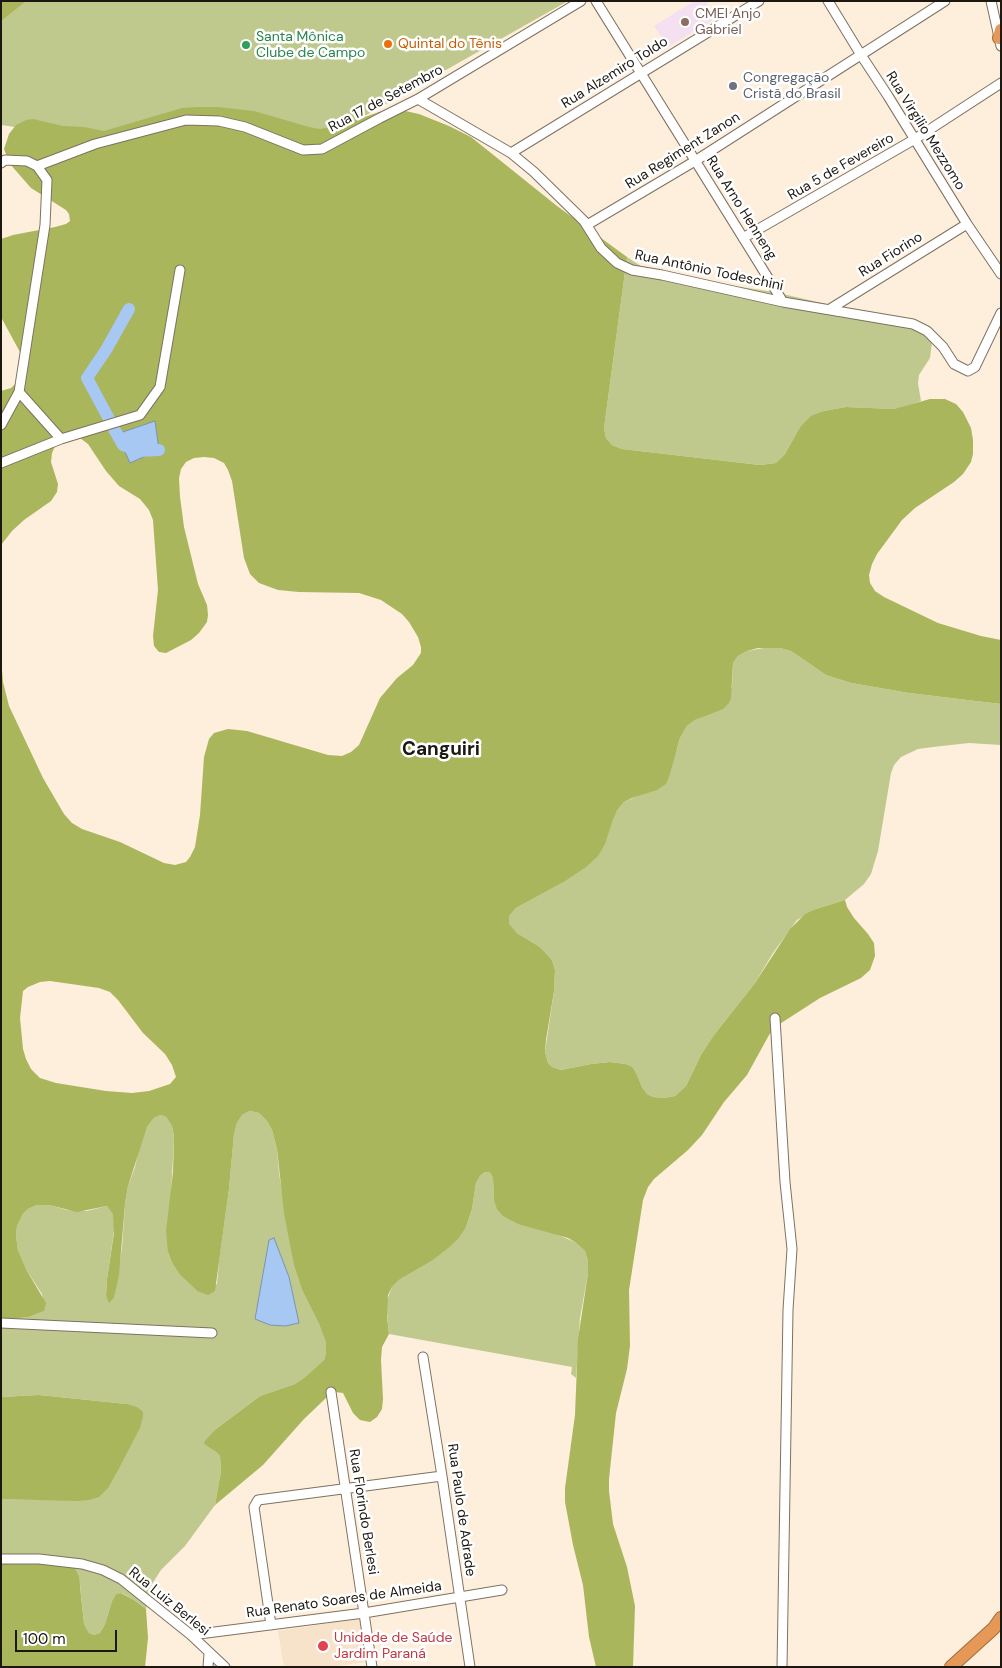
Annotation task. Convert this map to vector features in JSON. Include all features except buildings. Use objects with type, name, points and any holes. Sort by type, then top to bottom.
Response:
[{"type":"highway","points":[[951,1667],[994,1628],[1001,1618]]},
{"type":"street","name":"Rua 17 de Setembro","points":[[37,166],[95,144],[186,120],[219,121],[245,127],[303,150],[322,149],[418,99],[581,1]]},
{"type":"street","name":"Rua Arno Henneng","points":[[596,1],[783,302]]},
{"type":"street","name":"Rua Alzemiro Toldo","points":[[511,153],[759,1]]},
{"type":"street","name":"Rua Virgilio Mezzomo","points":[[828,1],[966,224],[1001,274]]},
{"type":"street","name":"Rua Regiment Zanon","points":[[587,225],[695,161],[945,1]]},
{"type":"street","points":[[991,1],[1000,38]]},
{"type":"street","name":"Rua 5 de Fevereiro","points":[[743,238],[915,139],[1001,83]]},
{"type":"street","name":"Rua Antônio Todeschini","points":[[418,99],[511,153],[534,172],[587,225],[606,253],[617,263],[632,270],[783,302],[913,324],[927,331],[943,347],[954,364],[968,371],[975,367],[1001,313]]},
{"type":"street","points":[[1,163],[5,160],[27,161],[37,166],[47,180],[45,225],[19,392],[1,425]]},
{"type":"street","name":"Rua Fiorino","points":[[830,309],[966,224]]},
{"type":"street","points":[[1,463],[61,439],[140,415],[160,388],[180,270]]},
{"type":"street","points":[[19,392],[61,439]]},
{"type":"street","points":[[775,1018],[785,1182],[792,1249],[788,1320],[782,1667]]},
{"type":"street","points":[[1,1323],[212,1333]]},
{"type":"street","name":"Rua Paulo de Adrade","points":[[423,1357],[470,1667]]},
{"type":"street","name":"Rua Florindo Berlesi","points":[[331,1392],[372,1667]]},
{"type":"street","points":[[271,1625],[254,1507],[258,1500],[442,1476]]},
{"type":"street","name":"Rua Luiz Berlesi","points":[[1,1559],[39,1559],[82,1564],[103,1570],[121,1579],[190,1635],[225,1667]]},
{"type":"street","name":"Rua Renato Soares de Almeida","points":[[190,1635],[364,1613],[502,1590]]},
{"type":"street","points":[[208,1667],[210,1654]]},
{"type":"shaded area","name":"CMEI Anjo Gabriel","points":[[694,1],[706,1],[716,18],[668,47],[654,26]]},
{"type":"shaded area","name":"Unidade de Saúde Jardim Paraná","points":[[358,1619],[361,1621],[367,1662],[328,1667],[284,1667],[278,1631]]},
{"type":"green space","name":"Santa Mônica Clube de Campo","points":[[1,1],[568,1],[315,144],[104,131],[55,133],[1,125]]},
{"type":"green space","points":[[1,1],[26,1],[1,21]]},
{"type":"green space","points":[[218,107],[254,111],[320,129],[342,125],[379,112],[396,109],[419,114],[471,137],[557,206],[627,257],[604,428],[606,438],[612,445],[622,449],[760,465],[776,463],[785,454],[800,427],[811,416],[824,411],[846,407],[894,409],[930,399],[945,399],[956,404],[963,412],[971,428],[973,454],[971,462],[963,474],[915,508],[902,520],[877,554],[869,575],[870,583],[875,591],[884,597],[938,623],[1001,640],[1001,704],[909,693],[851,683],[826,675],[791,651],[780,648],[758,648],[747,651],[738,656],[733,663],[729,703],[723,709],[695,720],[687,726],[680,738],[666,784],[657,790],[624,802],[613,819],[605,844],[598,856],[586,867],[562,883],[516,908],[509,916],[509,924],[517,933],[540,947],[552,960],[555,970],[554,991],[545,1052],[548,1063],[552,1067],[561,1070],[610,1062],[625,1064],[632,1067],[647,1094],[653,1097],[664,1098],[675,1096],[686,1086],[702,1053],[714,1035],[755,983],[790,929],[805,914],[845,900],[854,918],[874,943],[875,956],[870,970],[861,978],[820,998],[775,1027],[747,1075],[724,1102],[702,1135],[688,1150],[654,1179],[648,1187],[643,1200],[629,1290],[630,1346],[627,1369],[616,1413],[609,1479],[613,1524],[627,1567],[635,1606],[633,1667],[596,1667],[589,1637],[583,1585],[565,1502],[565,1488],[575,1415],[578,1339],[588,1273],[588,1261],[585,1251],[568,1238],[518,1224],[503,1216],[497,1209],[494,1200],[493,1178],[490,1172],[485,1172],[476,1183],[472,1209],[466,1227],[458,1239],[430,1262],[399,1280],[392,1287],[388,1295],[387,1316],[389,1334],[382,1347],[383,1399],[382,1409],[377,1417],[370,1422],[360,1420],[353,1413],[343,1393],[335,1392],[304,1419],[263,1465],[215,1505],[221,1471],[220,1456],[205,1445],[204,1442],[216,1429],[260,1396],[295,1384],[305,1377],[324,1360],[326,1353],[326,1343],[302,1290],[294,1266],[284,1213],[277,1149],[272,1130],[259,1113],[250,1111],[242,1115],[237,1123],[234,1134],[229,1189],[215,1291],[208,1295],[197,1291],[180,1275],[172,1263],[168,1252],[166,1231],[173,1172],[174,1137],[172,1126],[166,1117],[161,1115],[154,1118],[147,1127],[128,1186],[119,1275],[114,1298],[109,1303],[106,1296],[114,1233],[113,1214],[107,1206],[77,1212],[49,1205],[37,1205],[28,1209],[23,1214],[17,1226],[16,1236],[18,1250],[27,1271],[46,1303],[44,1311],[29,1317],[1,1320],[1,659],[3,682],[9,706],[43,778],[64,814],[72,823],[82,829],[120,842],[164,863],[175,865],[186,862],[195,847],[200,815],[204,757],[209,739],[214,733],[228,729],[247,731],[328,755],[342,756],[351,752],[359,745],[380,698],[397,678],[413,665],[421,653],[418,637],[409,622],[402,614],[381,600],[359,593],[278,590],[259,583],[250,574],[244,558],[232,481],[224,463],[214,458],[194,458],[186,462],[181,469],[179,478],[184,527],[198,584],[207,605],[207,622],[191,640],[166,653],[159,652],[154,646],[153,636],[158,590],[153,520],[149,510],[140,499],[119,486],[106,471],[88,444],[80,438],[69,436],[56,444],[51,462],[58,484],[57,492],[51,501],[12,531],[1,545],[1,391],[11,388],[18,381],[21,354],[1,317],[1,239],[55,227],[70,221],[66,210],[31,188],[10,164],[4,149],[9,134],[16,125],[26,120],[33,119],[63,126],[84,127],[104,131],[182,108]],"holes":[[[50,981],[99,988],[110,992],[143,1033],[165,1054],[172,1065],[176,1077],[170,1084],[149,1091],[132,1093],[106,1091],[56,1083],[40,1078],[31,1069],[23,1049],[20,1018],[23,991],[40,982]]]},
{"type":"green space","points":[[627,257],[647,270],[675,277],[774,292],[918,325],[932,342],[930,358],[919,375],[918,383],[921,401],[894,409],[846,407],[824,411],[800,427],[785,454],[776,463],[760,465],[622,449],[612,445],[606,438],[604,428]]},
{"type":"green space","points":[[769,647],[791,651],[826,675],[851,683],[909,693],[1001,704],[1001,745],[969,743],[933,747],[918,749],[901,757],[894,765],[891,773],[878,851],[871,874],[864,884],[845,900],[816,909],[797,920],[773,953],[755,983],[714,1035],[702,1053],[686,1086],[675,1096],[664,1098],[653,1097],[647,1094],[637,1075],[625,1064],[610,1062],[561,1070],[552,1067],[548,1063],[545,1052],[554,991],[555,970],[552,960],[540,947],[517,933],[508,924],[509,916],[516,908],[562,883],[624,802],[642,794],[677,749],[680,738],[687,726],[704,716],[732,687],[733,663],[738,656],[747,651]]},
{"type":"green space","points":[[250,1111],[259,1113],[272,1130],[277,1149],[294,1266],[302,1290],[326,1343],[324,1360],[295,1384],[260,1396],[216,1429],[205,1445],[220,1456],[221,1471],[215,1505],[185,1546],[161,1570],[152,1584],[146,1609],[122,1593],[116,1594],[105,1624],[100,1633],[94,1635],[89,1633],[84,1624],[80,1585],[1,1558],[1,1499],[89,1500],[127,1404],[39,1395],[1,1397],[1,1320],[29,1317],[44,1311],[42,1294],[27,1271],[18,1250],[17,1226],[23,1214],[28,1209],[37,1205],[87,1211],[107,1206],[114,1214],[115,1224],[107,1279],[106,1296],[109,1302],[114,1298],[122,1248],[128,1186],[135,1167],[141,1140],[147,1127],[154,1118],[161,1115],[166,1117],[172,1126],[174,1138],[168,1252],[172,1263],[180,1275],[197,1291],[217,1284],[234,1134],[237,1123],[242,1115]]},
{"type":"green space","points":[[490,1171],[493,1178],[494,1200],[551,1232],[575,1242],[585,1251],[588,1261],[588,1273],[580,1318],[576,1378],[571,1374],[572,1367],[389,1334],[386,1303],[392,1287],[399,1280],[430,1262],[466,1227],[472,1209],[476,1183],[480,1176]]},
{"type":"green space","points":[[39,1395],[127,1404],[137,1407],[143,1412],[140,1428],[108,1488],[99,1497],[77,1501],[1,1499],[1,1397]]},
{"type":"green space","points":[[1,1558],[70,1563],[75,1568],[79,1577],[84,1624],[89,1633],[94,1635],[100,1633],[105,1624],[116,1594],[121,1593],[146,1609],[148,1638],[145,1667],[1,1667]]},
{"type":"water","points":[[155,421],[159,450],[130,463],[117,434]]},
{"type":"water","points":[[274,1238],[289,1277],[299,1323],[285,1326],[270,1325],[255,1319],[269,1240]]},
{"type":"waterway","points":[[109,419],[87,378],[106,350],[129,309]]},
{"type":"waterway","points":[[114,429],[123,445],[138,451],[159,450]]},
{"type":"place","name":"CMEI Anjo Gabriel","points":[[685,22]]},
{"type":"place","name":"Quintal do Tênis","points":[[388,44]]},
{"type":"place","name":"Santa Mônica Clube de Campo","points":[[246,45]]},
{"type":"place","name":"Congregação Cristã do Brasil","points":[[733,86]]},
{"type":"place","name":"Unidade de Saúde Jardim Paraná","points":[[323,1646]]},
{"type":"district","name":"Canguiri","points":[[441,750]]}]
